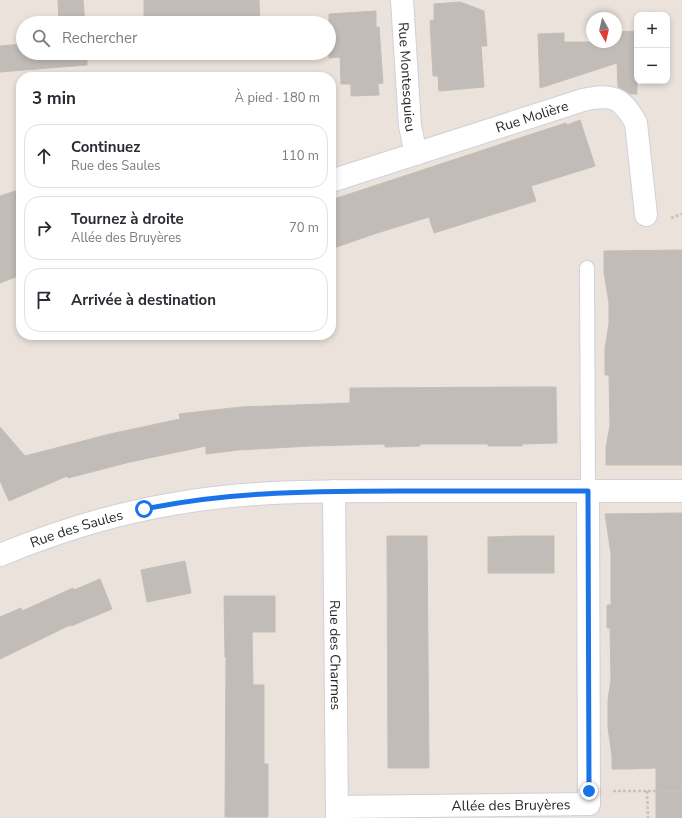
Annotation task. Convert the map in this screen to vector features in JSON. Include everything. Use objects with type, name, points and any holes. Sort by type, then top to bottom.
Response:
[{"type":"street","name":"Rue Montesquieu","points":[[402,0],[410,126],[416,154]]},
{"type":"street","name":"Rue Molière","points":[[336,179],[583,100],[600,96],[614,98],[622,102],[629,110],[636,123],[646,214]]},
{"type":"street","name":"Rue des Saules","points":[[0,555],[62,531],[88,523],[174,503],[208,498],[334,491],[682,491]]},
{"type":"street","name":"Rue des Charmes","points":[[334,491],[337,812]]},
{"type":"street","name":"Allée des Bruyères","points":[[337,812],[589,804],[588,491]]},
{"type":"lane","points":[[586,268],[588,491]]},
{"type":"path","points":[[589,791],[682,790]]},
{"type":"path","points":[[647,791],[648,818]]},
{"type":"building","points":[[58,0],[83,0],[84,16],[59,16]]},
{"type":"building","points":[[144,0],[259,0],[260,16],[144,16]]},
{"type":"building","points":[[460,2],[484,11],[487,46],[481,46],[484,87],[439,91],[438,76],[433,76],[430,21],[434,20],[434,4]]},
{"type":"building","points":[[376,11],[376,27],[379,27],[383,83],[378,84],[379,95],[351,96],[351,84],[341,84],[340,57],[336,57],[336,16],[329,16],[329,14]]},
{"type":"building","points":[[634,31],[634,84],[637,84],[637,94],[630,94],[618,87],[617,63],[540,88],[538,34],[564,33],[564,42],[586,42],[586,48],[622,48],[622,32]]},
{"type":"building","points":[[16,45],[16,60],[87,60],[87,65],[0,72],[0,46]]},
{"type":"building","points":[[580,120],[595,166],[531,186],[536,201],[434,233],[429,217],[336,247],[336,198],[566,123],[567,125]]},
{"type":"building","points":[[16,191],[16,277],[0,283],[0,196]]},
{"type":"building","points":[[682,250],[682,465],[606,465],[606,448],[610,425],[609,375],[605,375],[605,348],[609,324],[609,303],[604,272],[604,251]]},
{"type":"building","points":[[556,387],[557,443],[522,444],[522,446],[488,446],[488,444],[420,444],[420,446],[385,447],[385,444],[311,446],[238,450],[206,454],[206,446],[130,462],[68,478],[67,476],[9,501],[0,481],[0,427],[25,456],[110,434],[180,419],[179,414],[241,407],[350,403],[350,388]]},
{"type":"building","points":[[682,513],[682,818],[656,818],[656,768],[612,769],[608,727],[608,700],[611,680],[610,628],[607,628],[607,605],[611,605],[611,554],[605,514]]},
{"type":"building","points":[[387,536],[427,536],[429,768],[388,768]]},
{"type":"building","points":[[554,536],[554,573],[488,573],[488,537]]},
{"type":"building","points":[[185,561],[191,593],[147,602],[141,570]]},
{"type":"building","points":[[100,579],[112,609],[71,626],[70,625],[0,659],[0,617],[21,608],[22,611],[73,588],[74,590]]},
{"type":"building","points":[[224,596],[275,596],[275,632],[252,632],[253,685],[264,685],[264,764],[268,764],[268,817],[225,817],[226,657]]},
{"type":"route","points":[[144,509],[208,498],[292,492],[588,491],[589,791]]}]
